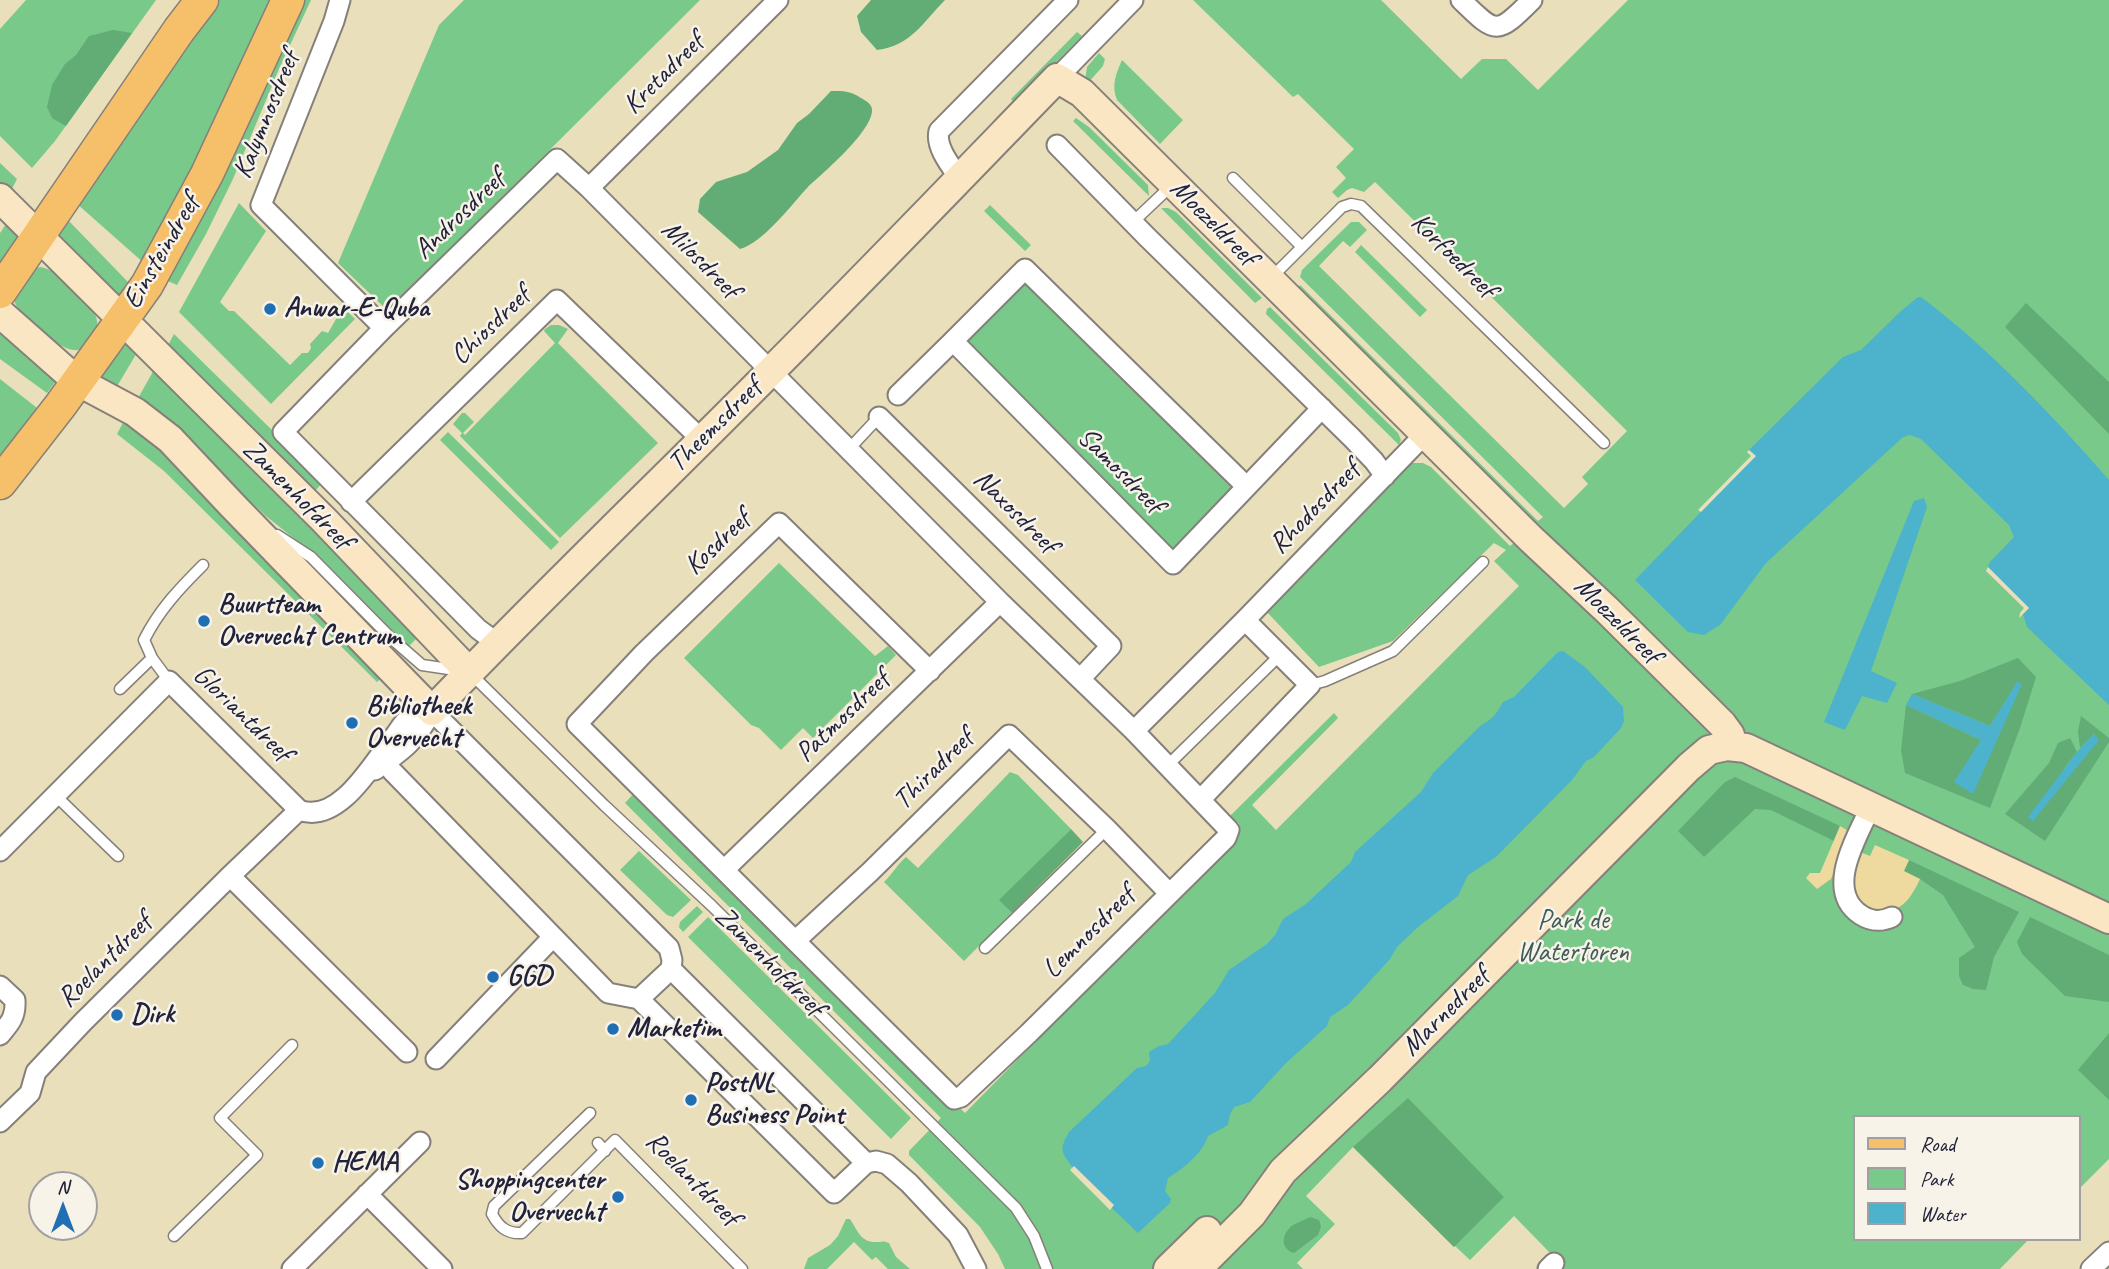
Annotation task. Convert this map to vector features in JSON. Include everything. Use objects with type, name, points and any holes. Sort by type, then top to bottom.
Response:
[{"type":"main road","points":[[0,292],[202,0]]},
{"type":"main road","name":"Einsteindreef","points":[[0,482],[60,406],[147,285],[207,174],[288,0]]},
{"type":"street","name":"Kalymnosdreef","points":[[340,0],[261,205],[384,328]]},
{"type":"street","points":[[960,179],[937,139],[939,131],[1068,0]]},
{"type":"street","name":"Theemsdreef","points":[[469,672],[771,371],[1133,0]]},
{"type":"street","points":[[1461,0],[1487,26],[1503,26],[1532,0]]},
{"type":"street","name":"Kretadreef","points":[[589,188],[767,4]]},
{"type":"street","name":"Moezeldreef","points":[[1057,78],[1082,93],[1168,188],[1269,281],[1701,731],[1721,748]]},
{"type":"street","name":"Moezeldreef","points":[[1057,145],[1322,408],[1374,461],[1385,476]]},
{"type":"street","name":"Androsdreef","points":[[283,432],[384,328],[557,159],[589,188]]},
{"type":"street","name":"Milosdreef","points":[[589,188],[771,371]]},
{"type":"street","name":"Zamenhofdreef","points":[[0,198],[324,520],[469,672]]},
{"type":"street","points":[[898,394],[1025,269],[1246,486]]},
{"type":"street","name":"Chiosdreef","points":[[351,502],[557,300],[702,439]]},
{"type":"street","name":"Zamenhofdreef","points":[[0,313],[77,382],[135,412],[170,439],[432,711],[660,937],[669,948],[671,969],[866,1163],[876,1161],[887,1164],[909,1183],[958,1235],[975,1269]]},
{"type":"street","name":"Samosdreef","points":[[953,341],[1173,564],[1322,408]]},
{"type":"street","points":[[771,371],[1201,799],[1310,685],[1245,620]]},
{"type":"street","name":"Naxosdreef","points":[[880,416],[1111,646],[1080,679]]},
{"type":"street","name":"Zamenhofdreef","points":[[283,432],[478,629],[497,643]]},
{"type":"street","name":"Rhodosdreef","points":[[1134,731],[1420,439]]},
{"type":"street","name":"Kosdreef","points":[[577,724],[652,646],[779,523],[930,671]]},
{"type":"street","name":"Patmosdreef","points":[[724,870],[1000,601]]},
{"type":"street","points":[[299,810],[318,814],[326,811],[365,777],[408,746],[419,734],[432,711],[469,672]]},
{"type":"street","name":"Gloriantdreef","points":[[0,851],[169,681],[299,810]]},
{"type":"street","name":"Zamenhofdreef","points":[[577,724],[954,1099]]},
{"type":"street","name":"Thiradreef","points":[[795,941],[870,872],[1009,735],[1169,893]]},
{"type":"street","points":[[1721,748],[1746,748],[2109,919]]},
{"type":"street","name":"Marnedreef","points":[[1197,1269],[1252,1213],[1283,1171],[1380,1079],[1657,799],[1721,748]]},
{"type":"street","points":[[392,771],[608,993],[639,999],[834,1193],[866,1163]]},
{"type":"street","name":"Lemnosdreef","points":[[954,1099],[961,1097],[1029,1033],[1228,834],[1227,826],[1201,799]]},
{"type":"street","points":[[1871,806],[1848,858],[1843,888],[1848,902],[1865,917],[1878,921],[1892,917]]},
{"type":"street","name":"Roelantdreef","points":[[0,1122],[30,1093],[36,1072],[83,1021],[299,810]]},
{"type":"street","points":[[230,876],[408,1052]]},
{"type":"street","points":[[436,1059],[552,938]]},
{"type":"street","points":[[639,999],[671,969]]},
{"type":"street","points":[[0,986],[15,1000],[16,1012],[0,1035]]},
{"type":"street","points":[[292,1269],[420,1142]]},
{"type":"street","name":"Marnedreef","points":[[1168,1269],[1237,1201],[1283,1171]]},
{"type":"street","points":[[368,1194],[442,1269]]},
{"type":"street","points":[[2091,1269],[2109,1252]]},
{"type":"lane","points":[[1233,178],[1302,247]]},
{"type":"lane","points":[[1133,222],[1168,188]]},
{"type":"lane","name":"Korfoedreef","points":[[1269,281],[1342,207],[1352,204],[1361,206],[1604,443]]},
{"type":"lane","name":"Naxosdreef","points":[[849,449],[880,416]]},
{"type":"lane","name":"Zamenhofdreef","points":[[232,505],[311,557],[391,638],[422,665],[469,672],[604,805],[712,906],[1016,1208],[1034,1236],[1047,1269]]},
{"type":"lane","points":[[1310,685],[1393,651],[1483,562]]},
{"type":"lane","points":[[169,681],[152,658],[144,640],[168,601],[203,565]]},
{"type":"lane","points":[[1167,765],[1280,655]]},
{"type":"lane","points":[[120,689],[152,658]]},
{"type":"lane","points":[[56,796],[117,856]]},
{"type":"lane","points":[[985,948],[1107,829]]},
{"type":"lane","points":[[174,1236],[257,1155],[220,1118],[292,1045]]},
{"type":"lane","name":"Roelantdreef","points":[[590,1113],[494,1206],[492,1214],[497,1223],[512,1234],[522,1233],[601,1147],[615,1140],[742,1269]]},
{"type":"green space","points":[[26,0],[156,0],[55,141],[32,168],[0,136],[0,29]]},
{"type":"green space","points":[[213,0],[274,0],[219,123],[145,264],[76,203]]},
{"type":"green space","points":[[296,0],[311,0],[233,179],[177,285],[161,278]]},
{"type":"green space","points":[[464,0],[700,0],[388,311],[338,263],[439,25]]},
{"type":"green space","points":[[871,0],[945,0],[908,38],[889,48],[877,50],[861,32],[857,16]]},
{"type":"green space","name":"Park de Watertoren","points":[[1193,0],[1381,0],[1461,79],[1482,59],[1506,59],[1538,90],[1628,0],[2109,0],[2109,1159],[2081,1187],[2081,1115],[1854,1115],[1854,1241],[2027,1241],[2000,1269],[1554,1269],[1554,1257],[1514,1216],[1470,1260],[1353,1147],[1306,1196],[1335,1224],[1297,1263],[1303,1269],[1005,1269],[980,1227],[909,1155],[909,1151],[941,1118],[625,803],[636,791],[965,1113],[1233,842],[1240,827],[1230,816],[1334,713],[1338,718],[1252,805],[1276,830],[1519,586],[1494,561],[1506,550],[1494,543],[1393,641],[1319,667],[1265,610],[1411,463],[1423,463],[1431,467],[1510,546],[1517,540],[1297,289],[1300,285],[1538,521],[1543,517],[1300,277],[1302,270],[1351,222],[1359,222],[1367,230],[1350,247],[1343,241],[1319,266],[1564,508],[1588,484],[1582,477],[1627,431],[1375,182],[1364,192],[1352,188],[1338,198],[1332,192],[1346,178],[1336,167],[1354,149],[1298,94],[1293,97]]},
{"type":"green space","points":[[113,30],[132,33],[66,126],[52,118],[47,107],[52,85],[65,64],[76,55],[89,36]]},
{"type":"green space","points":[[1077,32],[1082,36],[1015,104],[1011,99]]},
{"type":"green space","points":[[1099,53],[1105,59],[1103,66],[1088,83],[1085,80],[1087,67]]},
{"type":"green space","points":[[1122,60],[1183,120],[1160,144],[1117,100],[1114,84]]},
{"type":"green space","points":[[831,91],[851,93],[869,104],[872,109],[865,128],[767,231],[740,249],[698,212],[700,199],[716,182],[747,172],[778,150],[797,123]]},
{"type":"green space","points":[[1076,118],[1089,127],[1148,185],[1149,196],[1073,121]]},
{"type":"green space","points":[[0,163],[17,179],[0,212]]},
{"type":"green space","points":[[239,203],[266,231],[220,302],[229,311],[234,311],[290,365],[302,353],[308,353],[310,344],[322,331],[328,333],[343,307],[355,319],[271,404],[179,312]]},
{"type":"green space","points":[[990,205],[1031,245],[1025,251],[984,211]]},
{"type":"green space","points":[[1161,208],[1176,212],[1262,298],[1255,303]]},
{"type":"green space","points":[[66,218],[128,282],[120,298],[53,237]]},
{"type":"green space","points":[[8,221],[25,239],[0,274],[0,233]]},
{"type":"green space","points":[[1361,245],[1427,310],[1420,317],[1355,252]]},
{"type":"green space","points":[[41,267],[64,280],[95,315],[96,332],[91,342],[83,348],[73,350],[58,344],[24,316],[15,303],[14,292],[32,269]]},
{"type":"green space","points":[[1025,280],[1234,489],[1173,554],[965,343]]},
{"type":"green space","points":[[2026,303],[2109,382],[2109,434],[2005,327]]},
{"type":"green space","points":[[1270,307],[1398,433],[1401,440],[1399,445],[1266,314]]},
{"type":"green space","points":[[0,322],[59,377],[47,393],[0,359]]},
{"type":"green space","points":[[551,325],[568,329],[558,343],[658,443],[560,538],[460,436],[462,433],[453,424],[465,413],[474,422],[463,433],[465,435],[555,343],[544,331]]},
{"type":"green space","points":[[174,334],[324,481],[315,491],[299,481],[166,349]]},
{"type":"green space","points":[[122,336],[138,351],[116,388],[90,383]]},
{"type":"green space","points":[[155,368],[422,633],[408,647],[317,557],[266,516],[179,433],[137,400]]},
{"type":"green space","points":[[0,379],[41,411],[0,464]]},
{"type":"green space","points":[[125,419],[172,457],[288,583],[382,677],[377,682],[164,471],[117,434]]},
{"type":"green space","points":[[448,432],[559,542],[551,550],[440,440]]},
{"type":"green space","points":[[779,563],[875,656],[888,646],[896,655],[813,738],[803,728],[781,750],[759,728],[751,725],[684,658]]},
{"type":"green space","points":[[2018,658],[2036,677],[1990,808],[1905,773],[1901,750],[1906,705],[1981,740],[1955,782],[1973,793],[2017,683],[1990,726],[1912,694],[1960,681]]},
{"type":"green space","points":[[2081,716],[2109,738],[2109,742],[2045,841],[2005,814],[2049,763],[2058,743],[2070,738],[2077,752],[2032,821],[2098,740],[2094,734],[2080,748],[2078,731]]},
{"type":"green space","points":[[1010,772],[1018,775],[1071,829],[1000,900],[1012,913],[964,961],[884,882],[906,857],[918,868]]},
{"type":"green space","points":[[1735,777],[1840,826],[1834,841],[1771,810],[1755,809],[1704,857],[1678,831],[1725,782]]},
{"type":"green space","points":[[1071,829],[1083,842],[1012,913],[999,900]]},
{"type":"green space","points":[[639,851],[691,900],[673,917],[667,915],[620,870]]},
{"type":"green space","points":[[1909,860],[2019,912],[1994,957],[1986,990],[1963,985],[1959,976],[1959,958],[1975,947],[1943,895],[1903,871]]},
{"type":"green space","points":[[697,906],[703,912],[683,932],[679,927],[680,922]]},
{"type":"green space","points":[[708,917],[911,1118],[891,1139],[688,937]]},
{"type":"green space","points":[[2030,917],[2109,955],[2109,1002],[2065,996],[2022,954],[2017,942]]},
{"type":"green space","points":[[2109,1033],[2109,1100],[2078,1070]]},
{"type":"green space","points":[[1408,1098],[1504,1197],[1454,1247],[1353,1147]]},
{"type":"green space","points":[[1310,1217],[1319,1220],[1321,1227],[1318,1235],[1294,1253],[1289,1251],[1284,1244],[1286,1232],[1293,1225]]},
{"type":"green space","points":[[846,1219],[850,1219],[867,1241],[889,1243],[896,1257],[910,1269],[888,1269],[876,1257],[872,1260],[854,1242],[827,1269],[804,1269],[808,1258],[830,1245],[838,1236]]},
{"type":"sand","points":[[1840,826],[1850,832],[1831,879],[1817,889],[1806,878],[1810,873],[1820,873]]},
{"type":"sand","points":[[1875,845],[1909,860],[1904,871],[1920,879],[1909,898],[1893,910],[1872,910],[1856,903],[1854,877],[1860,852],[1870,856]]},
{"type":"water","points":[[1918,297],[1996,360],[2109,480],[2109,705],[2027,627],[2023,614],[2029,608],[1988,567],[2014,537],[2009,525],[1921,439],[1910,435],[1903,437],[1766,563],[1720,625],[1704,635],[1688,632],[1635,580],[1755,456],[1749,450],[1843,357],[1861,350]]},
{"type":"water","points":[[1924,498],[1927,507],[1871,671],[1897,683],[1887,703],[1862,696],[1845,730],[1824,722],[1914,501]]},
{"type":"water","points":[[1563,651],[1585,667],[1623,707],[1624,721],[1621,728],[1594,757],[1586,761],[1572,780],[1496,857],[1468,875],[1458,896],[1397,947],[1390,959],[1348,1005],[1330,1017],[1327,1026],[1286,1063],[1250,1102],[1234,1107],[1228,1125],[1208,1136],[1192,1160],[1168,1178],[1165,1191],[1171,1199],[1170,1203],[1138,1233],[1067,1160],[1063,1147],[1069,1132],[1137,1068],[1146,1066],[1150,1061],[1149,1052],[1168,1044],[1215,993],[1229,970],[1267,944],[1283,919],[1306,904],[1351,862],[1355,852],[1421,792],[1433,773],[1493,716],[1503,702],[1514,697],[1558,652]]},
{"type":"water","points":[[2017,682],[2022,684],[1973,794],[1954,782],[1981,740],[1906,705],[1912,694],[1990,726]]},
{"type":"water","points":[[2094,734],[2099,740],[2033,821],[2028,817],[2077,752]]},
{"type":"pier","points":[[1749,450],[1756,456],[1701,512],[1698,510],[1751,456],[1747,452]]},
{"type":"pier","points":[[1988,567],[2029,608],[2019,618],[2024,608],[1986,571]]},
{"type":"pier","points":[[1074,1166],[1114,1205],[1110,1210],[1070,1170]]},
{"type":"place","name":"Anwar-E-Quba","points":[[270,309]]},
{"type":"place","name":"Buurtteam Overvecht Centrum","points":[[204,621]]},
{"type":"place","name":"Bibliotheek Overvecht","points":[[352,723]]},
{"type":"place","name":"GGD","points":[[493,977]]},
{"type":"place","name":"Dirk","points":[[117,1015]]},
{"type":"place","name":"Marketim","points":[[613,1029]]},
{"type":"place","name":"PostNL Business Point","points":[[691,1100]]},
{"type":"place","name":"HEMA","points":[[318,1163]]},
{"type":"place","name":"Shoppingcenter Overvecht","points":[[618,1197]]}]
